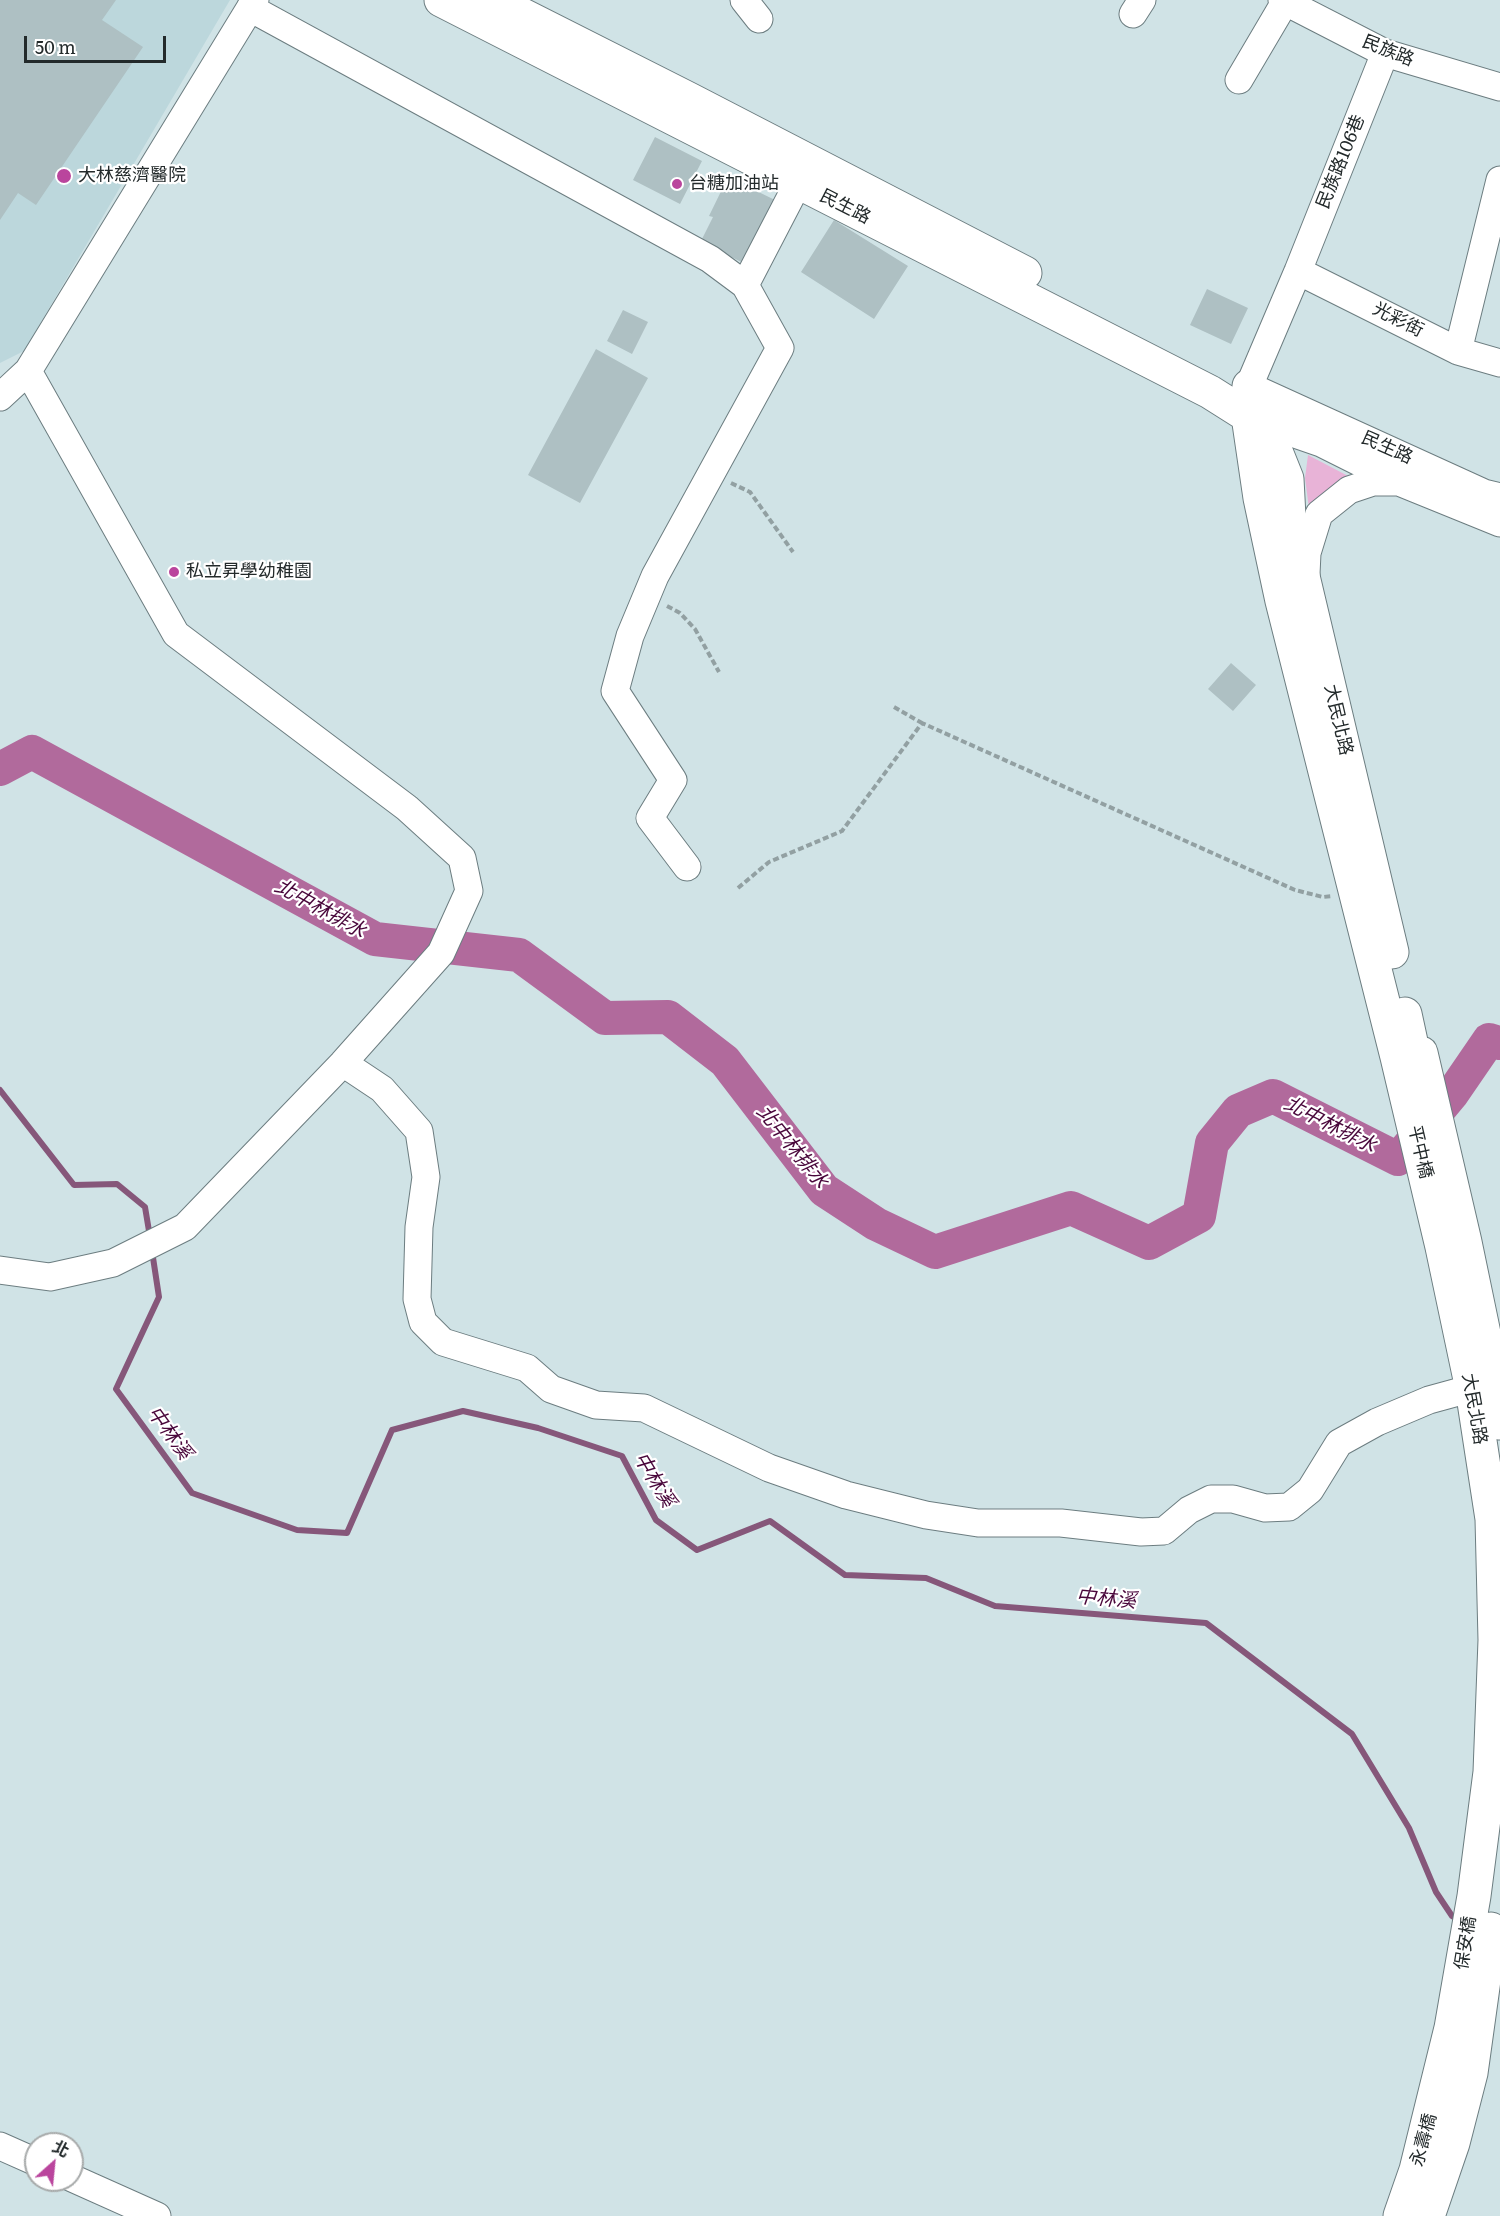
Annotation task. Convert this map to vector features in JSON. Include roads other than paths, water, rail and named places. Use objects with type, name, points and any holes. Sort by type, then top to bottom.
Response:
[{"type":"main road","name":"民生路","points":[[441,0],[1210,392],[1259,406]]},
{"type":"main road","name":"民生路","points":[[493,0],[1259,406]]},
{"type":"main road","name":"大民北路","points":[[1259,406],[1287,479],[1289,518],[1379,894],[1413,1051],[1409,1055],[1355,893],[1282,601],[1260,498],[1259,406]]},
{"type":"main road","name":"平中橋","points":[[1409,1055],[1454,1244]]},
{"type":"main road","name":"大民北路","points":[[1454,1244],[1500,1423]]},
{"type":"main road","name":"大民北路","points":[[1484,1898],[1495,1640],[1488,1383]]},
{"type":"main road","points":[[1484,1898],[1500,1858]]},
{"type":"main road","name":"保安橋","points":[[1457,2068],[1484,1898]]},
{"type":"main road","name":"永壽橋","points":[[1400,2216],[1457,2068]]},
{"type":"main road","name":"永壽橋","points":[[1428,2216],[1453,2143],[1457,2068]]},
{"type":"street","points":[[1239,80],[1283,1]]},
{"type":"street","name":"民族路","points":[[1283,1],[1385,52],[1500,87]]},
{"type":"street","points":[[0,397],[28,371],[253,4],[710,259],[745,285],[780,348],[655,576],[630,636],[615,691],[673,780],[650,818],[687,867]]},
{"type":"street","name":"民族路106巷","points":[[1259,406],[1298,271],[1385,52]]},
{"type":"street","points":[[1458,351],[1500,180]]},
{"type":"street","points":[[745,285],[798,183]]},
{"type":"street","name":"光彩街","points":[[1298,271],[1458,351],[1500,363]]},
{"type":"street","points":[[0,1270],[50,1277],[113,1263],[185,1227],[344,1063],[441,953],[469,891],[462,858],[407,808],[176,634],[28,371]]},
{"type":"street","points":[[1259,406],[1321,443],[1400,482],[1500,523]]},
{"type":"street","name":"民生路","points":[[1259,406],[1484,493],[1500,497]]},
{"type":"street","points":[[1306,584],[1307,553],[1319,514],[1349,490],[1373,482],[1400,482]]},
{"type":"street","points":[[344,1063],[382,1089],[418,1131],[426,1177],[419,1227],[417,1299],[423,1322],[443,1342],[527,1368],[551,1389],[596,1405],[644,1408],[769,1468],[846,1494],[926,1515],[978,1523],[1061,1523],[1142,1532],[1164,1531],[1189,1510],[1211,1499],[1233,1500],[1265,1508],[1289,1507],[1310,1490],[1339,1443],[1377,1422],[1429,1400],[1488,1383]]},
{"type":"street","points":[[0,2146],[24,2157]]},
{"type":"street","points":[[84,2183],[157,2216]]},
{"type":"waterway","name":"北中林排水","points":[[0,769],[32,752],[375,939],[519,955],[605,1018],[668,1017],[725,1061],[824,1190],[876,1224],[935,1252],[1071,1208],[1149,1243],[1199,1216],[1212,1143],[1238,1111],[1273,1096],[1398,1159],[1452,1094],[1489,1040],[1500,1043]]},
{"type":"waterway","name":"中林溪","points":[[0,1090],[74,1185],[117,1184],[145,1207],[150,1237]]},
{"type":"waterway","name":"中林溪","points":[[152,1251],[159,1297],[116,1389],[192,1493],[297,1530],[347,1533],[392,1430],[463,1411],[538,1428],[622,1456],[656,1520],[697,1550],[770,1521],[845,1575],[926,1578],[995,1606],[1206,1623],[1352,1734],[1409,1828],[1436,1892],[1452,1916],[1460,1921]]},
{"type":"place","name":"大林慈濟醫院","points":[[64,176]]},
{"type":"place","name":"台糖加油站","points":[[677,184]]},
{"type":"place","name":"私立昇學幼稚園","points":[[174,572]]}]
